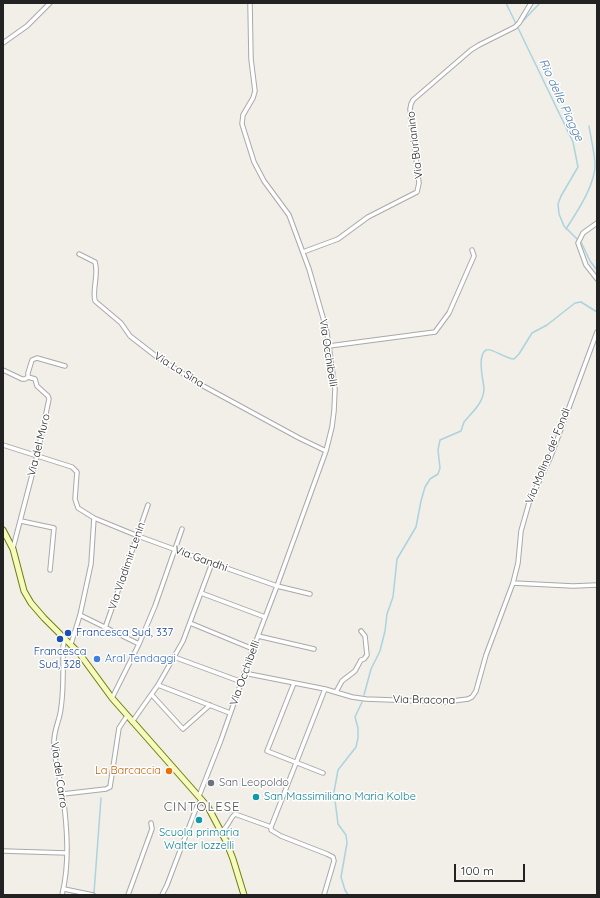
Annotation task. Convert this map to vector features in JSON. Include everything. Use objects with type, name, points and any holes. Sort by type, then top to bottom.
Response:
[{"type":"street","points":[[3,43],[27,26],[50,3]]},
{"type":"street","name":"Via Occhibelli","points":[[162,895],[197,806],[244,673],[277,586],[326,451],[332,427],[335,389],[330,346],[304,252],[289,215],[264,181],[254,162],[242,124],[243,114],[255,91],[251,59],[250,3]]},
{"type":"street","name":"Via Burianino","points":[[304,252],[338,239],[368,217],[417,192],[419,183],[410,109],[413,100],[471,50],[515,27],[531,3]]},
{"type":"street","points":[[597,223],[583,233],[578,243],[586,265],[597,280]]},
{"type":"street","points":[[330,346],[435,332],[449,313],[474,256],[472,250]]},
{"type":"street","name":"Via La Sina","points":[[79,254],[95,262],[97,268],[93,296],[95,301],[121,324],[130,336],[156,357],[196,382],[298,438],[326,451]]},
{"type":"street","name":"Via Molino de' Fondi","points":[[513,583],[518,563],[521,531],[529,502],[551,456],[597,332]]},
{"type":"street","points":[[3,370],[22,379],[26,379],[28,377],[32,360],[37,358],[65,366]]},
{"type":"street","name":"Via del Muro","points":[[13,549],[21,521],[49,399],[48,396],[37,386],[35,379],[28,377]]},
{"type":"street","points":[[3,445],[36,456]]},
{"type":"street","name":"Via Gandhi","points":[[36,456],[72,467],[77,472],[75,499],[78,508],[94,518],[138,536],[277,586],[310,594]]},
{"type":"street","name":"Via Vladimir Lenin","points":[[105,628],[148,505]]},
{"type":"street","points":[[71,644],[80,615],[92,564],[94,518]]},
{"type":"street","points":[[21,521],[54,528],[50,570]]},
{"type":"street","points":[[112,698],[139,644],[182,529]]},
{"type":"street","points":[[3,530],[13,549],[24,591],[31,604],[71,644],[132,722],[208,807],[233,859],[244,895]]},
{"type":"street","points":[[132,722],[152,695],[183,641],[212,563]]},
{"type":"street","points":[[513,583],[573,586],[597,585]]},
{"type":"street","name":"Via Bracona","points":[[244,673],[325,689],[366,699],[437,702],[458,701],[472,697],[476,690],[486,655],[513,583]]},
{"type":"street","points":[[201,593],[265,617]]},
{"type":"street","points":[[80,615],[139,644]]},
{"type":"street","points":[[190,623],[253,649]]},
{"type":"street","points":[[336,692],[342,681],[352,674],[361,660],[367,656],[365,636],[361,632]]},
{"type":"street","points":[[258,636],[314,649]]},
{"type":"street","name":"Via del Carro","points":[[62,895],[64,890],[67,853],[63,794],[57,767],[54,743],[62,709],[64,638]]},
{"type":"street","points":[[174,657],[242,682]]},
{"type":"street","points":[[294,683],[267,751],[322,774]]},
{"type":"street","points":[[158,685],[230,713]]},
{"type":"street","points":[[271,827],[325,689]]},
{"type":"street","points":[[152,695],[183,729],[210,705]]},
{"type":"street","points":[[63,794],[110,787],[119,728],[127,716]]},
{"type":"street","points":[[221,832],[227,827],[232,816],[235,814],[271,827],[271,830],[281,836],[333,857],[334,861],[324,895]]},
{"type":"street","points":[[128,895],[152,829],[151,823]]},
{"type":"street","points":[[3,851],[67,853]]},
{"type":"street","points":[[64,890],[93,895]]},
{"type":"waterway","name":"Rio delle Piagge","points":[[506,3],[573,142],[578,167],[561,196],[558,204],[559,214],[564,226],[582,244],[590,261],[597,270]]},
{"type":"waterway","name":"Rio delle Piagge","points":[[521,23],[540,3]]},
{"type":"waterway","points":[[566,229],[585,198],[592,180],[595,158],[589,126]]},
{"type":"waterway","points":[[364,695],[371,669],[380,651],[385,631],[387,614],[393,597],[397,559],[416,527],[425,487],[430,479],[438,474],[440,468],[438,450],[440,440],[461,431],[464,422],[477,407],[482,398],[484,388],[481,362],[483,353],[488,350],[514,359],[519,354],[532,333],[547,325],[575,303],[581,302],[597,312]]},
{"type":"waterway","points":[[348,895],[341,877],[347,843],[346,835],[338,824],[334,792],[338,770],[356,747],[358,728],[355,717],[362,702]]},
{"type":"waterway","points":[[94,893],[101,798]]},
{"type":"place","name":"Francesca Sud, 337","points":[[68,633]]},
{"type":"place","name":"Francesca Sud, 328","points":[[60,639]]},
{"type":"place","name":"Aral Tendaggi","points":[[97,659]]},
{"type":"place","name":"La Barcaccia","points":[[169,771]]},
{"type":"place","name":"San Leopoldo","points":[[211,783]]},
{"type":"place","name":"San Massimiliano Maria Kolbe","points":[[256,797]]},
{"type":"place","name":"Scuola primaria Walter Iozzelli","points":[[199,820]]},
{"type":"district","name":"CINTOLESE","points":[[202,807]]}]
